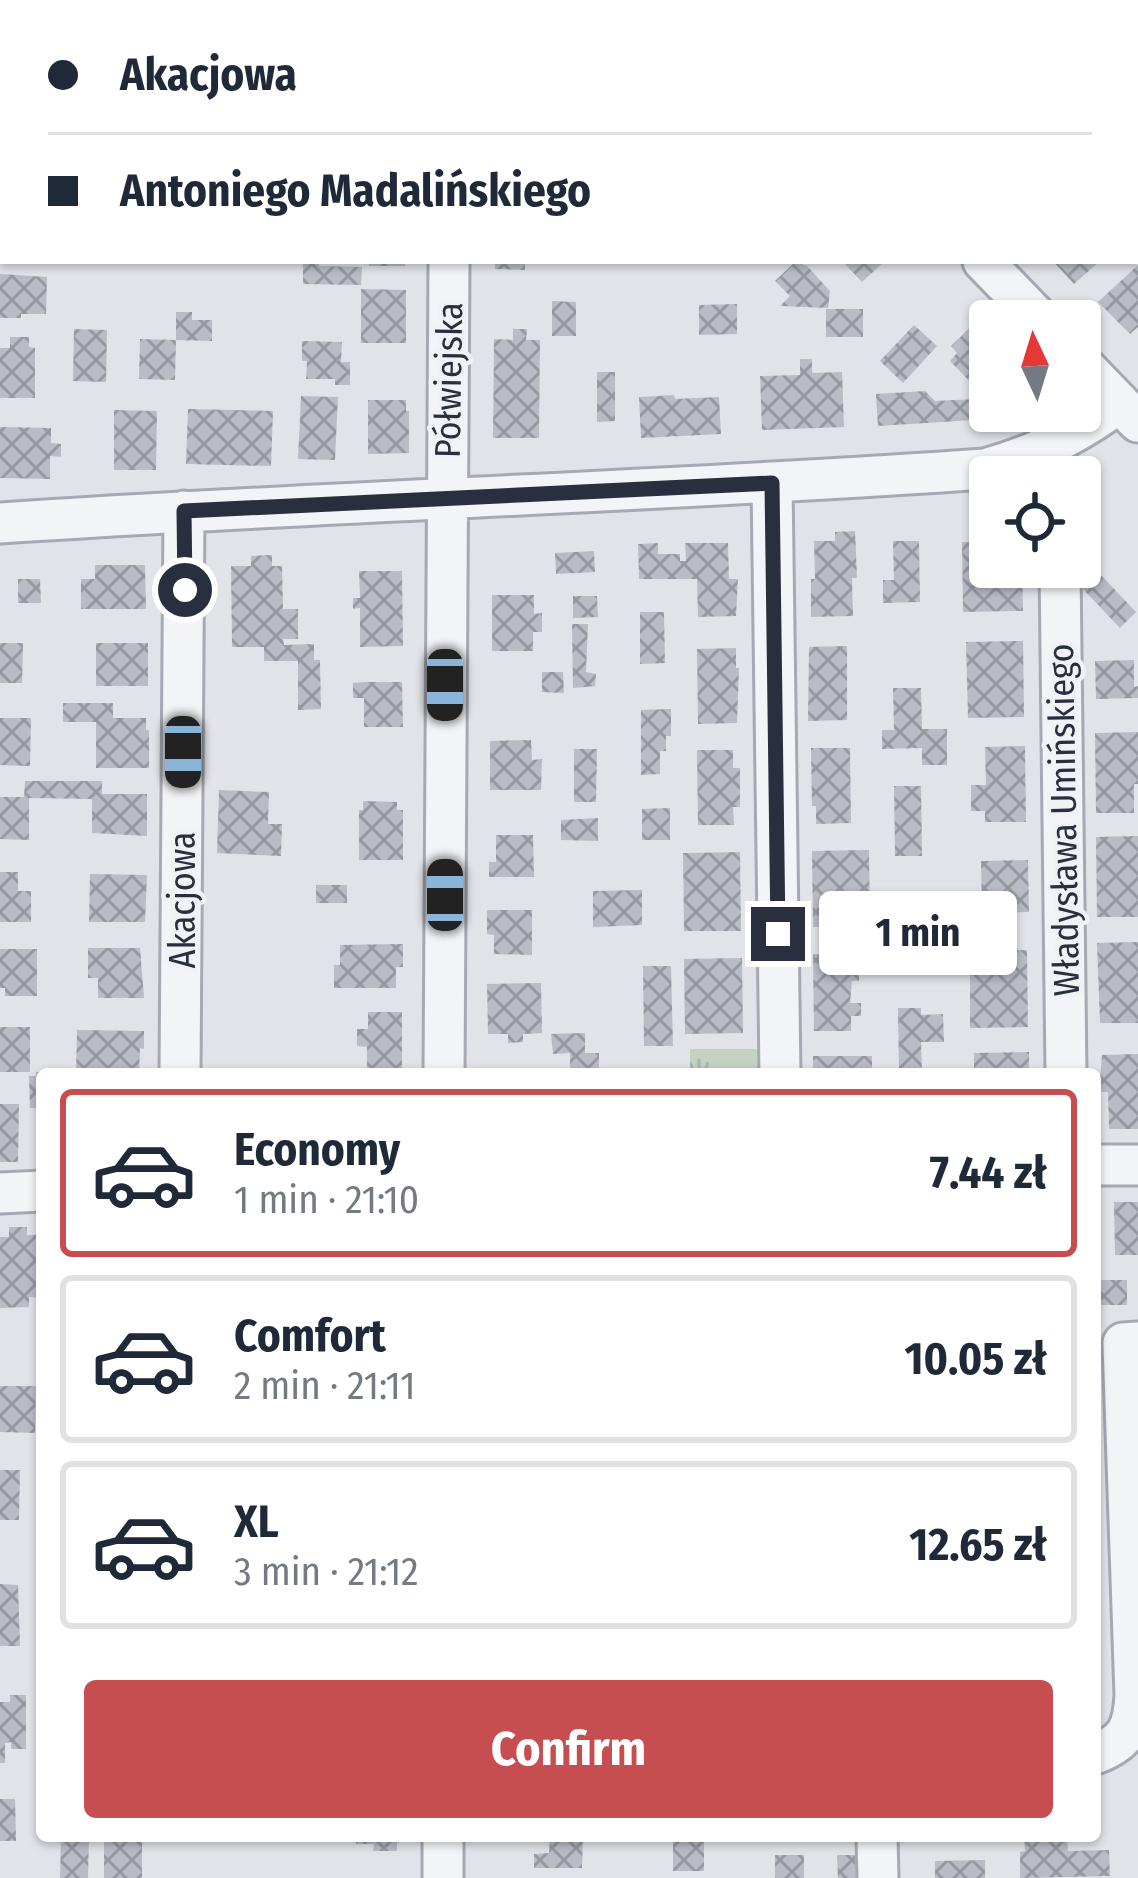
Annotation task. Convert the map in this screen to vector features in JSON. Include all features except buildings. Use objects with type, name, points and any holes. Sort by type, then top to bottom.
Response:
[{"type":"street","name":"Półwiejska","points":[[445,1068],[449,264]]},
{"type":"street","points":[[986,264],[1021,300]]},
{"type":"street","points":[[1057,456],[1082,427],[1128,412],[1101,384]]},
{"type":"street","points":[[0,523],[969,470]]},
{"type":"street","points":[[772,483],[780,1068]]},
{"type":"street","name":"Akacjowa","points":[[180,1068],[184,511]]},
{"type":"street","name":"Władysława Umińskiego","points":[[1060,588],[1066,1068]]},
{"type":"street","points":[[1101,1165],[1138,1165]]},
{"type":"street","points":[[0,1192],[36,1191]]},
{"type":"street","points":[[1101,1752],[1114,1747],[1133,1724],[1131,1342]]},
{"type":"street","points":[[443,1842],[443,1878]]},
{"type":"street","points":[[877,1842],[878,1878]]},
{"type":"green space","points":[[690,1049],[759,1049],[759,1068],[690,1068]]},
{"type":"route","points":[[185,590],[184,511],[772,483],[778,934]]}]
